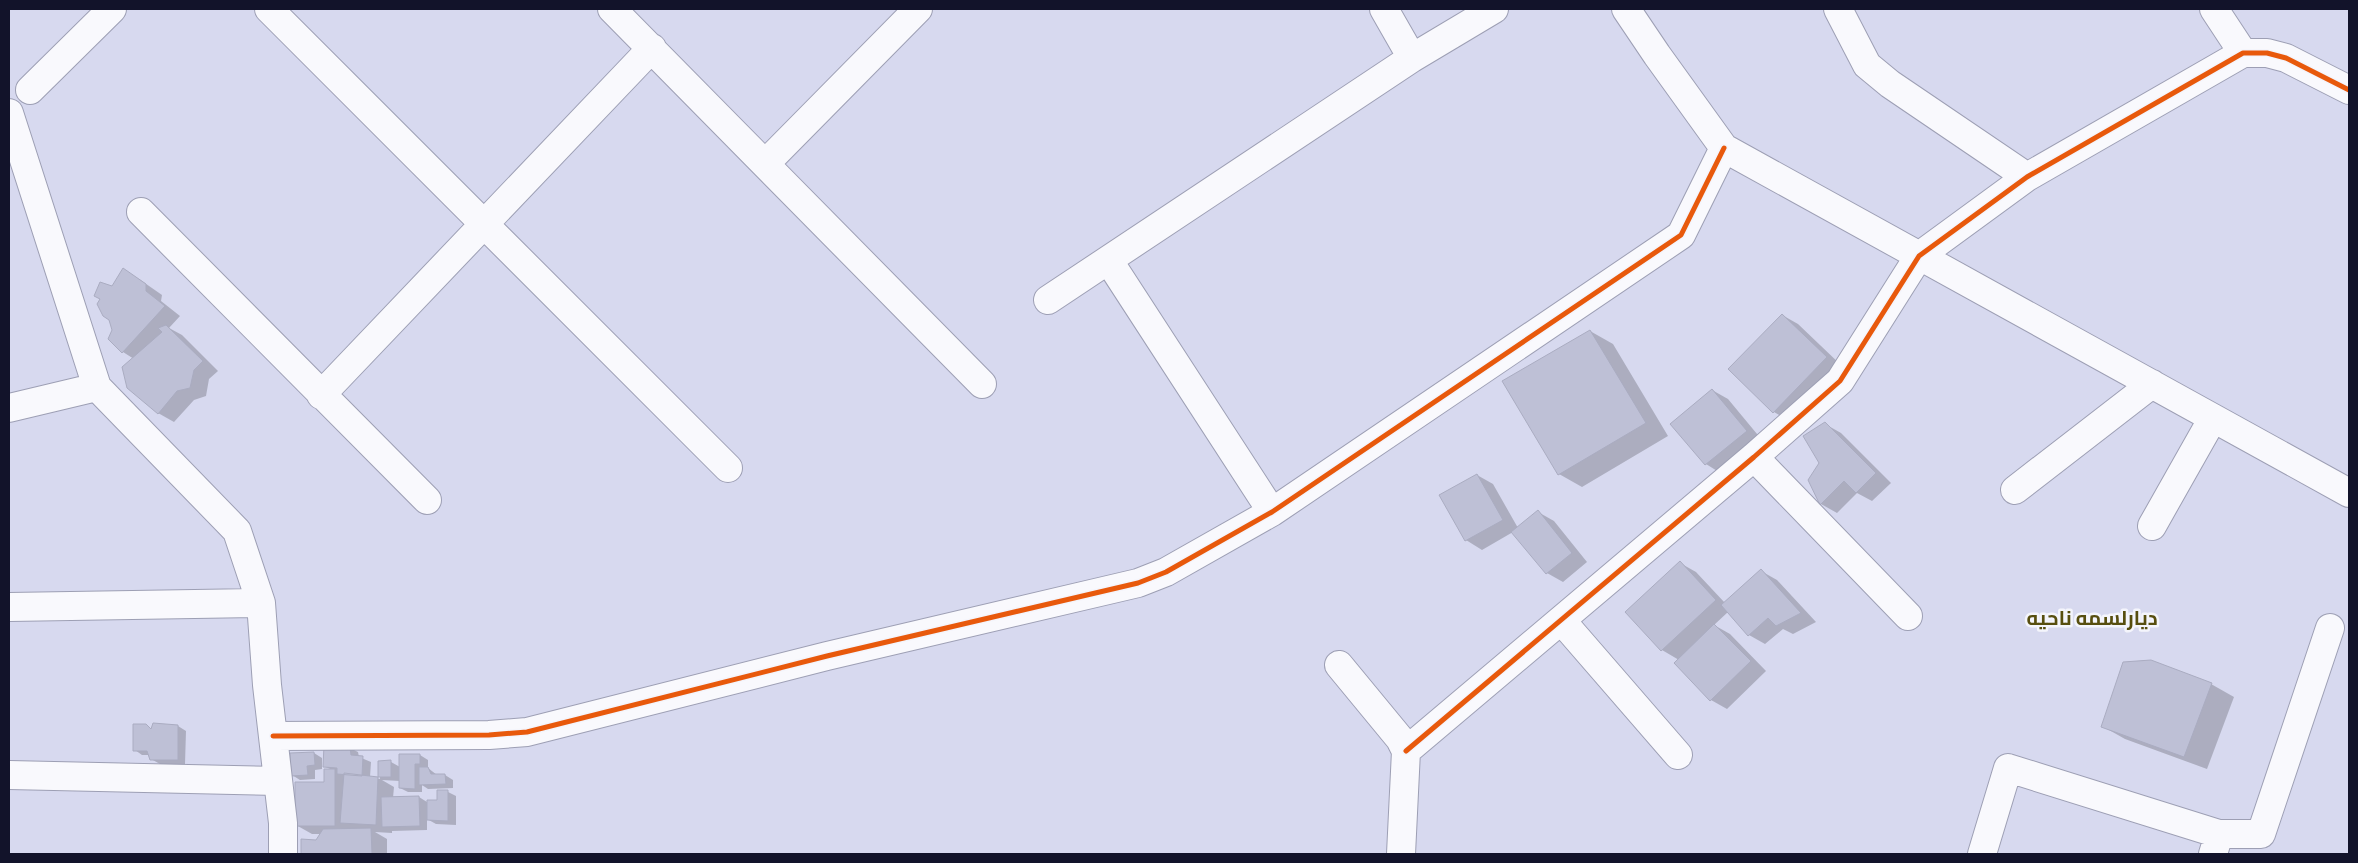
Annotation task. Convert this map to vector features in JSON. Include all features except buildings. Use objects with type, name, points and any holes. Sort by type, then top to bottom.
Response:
[{"type":"street","points":[[30,90],[112,9]]},
{"type":"street","points":[[269,9],[728,468]]},
{"type":"street","points":[[612,9],[982,384]]},
{"type":"street","points":[[766,163],[918,9]]},
{"type":"street","points":[[1384,9],[1412,58]]},
{"type":"street","points":[[1048,300],[1110,261],[1412,58],[1494,9]]},
{"type":"street","points":[[1626,9],[1656,55],[1724,148],[2349,493]]},
{"type":"street","points":[[1838,9],[1867,65],[1890,84],[2027,177]]},
{"type":"street","points":[[2214,9],[2244,53]]},
{"type":"street","points":[[321,395],[652,48]]},
{"type":"street","points":[[1406,751],[1754,457],[1840,381],[1919,256],[2027,177],[2244,53],[2267,54],[2286,58],[2349,90]]},
{"type":"street","points":[[9,113],[97,387],[237,531],[261,603],[283,823],[283,854]]},
{"type":"street","points":[[273,736],[489,735],[527,732],[827,656],[1138,583],[1166,572],[1272,512],[1681,236],[1724,148]]},
{"type":"street","points":[[141,212],[427,500]]},
{"type":"street","points":[[1110,261],[1272,512]]},
{"type":"street","points":[[2015,490],[2152,384]]},
{"type":"street","points":[[9,408],[97,387]]},
{"type":"street","points":[[2152,526],[2212,418]]},
{"type":"street","points":[[1754,457],[1908,616]]},
{"type":"street","points":[[9,607],[261,603]]},
{"type":"street","points":[[1561,620],[1678,755]]},
{"type":"street","points":[[1982,854],[2008,768],[2216,844],[2261,834],[2330,628]]},
{"type":"street","points":[[1339,665],[1400,739],[1406,751],[1400,854]]},
{"type":"street","points":[[9,775],[278,781]]},
{"type":"cycle path","points":[[1406,751],[1754,457],[1840,381],[1919,256],[2027,177],[2243,53],[2267,53],[2286,58],[2349,90]]},
{"type":"cycle path","points":[[273,736],[489,735],[527,732],[827,656],[1138,583],[1166,572],[1272,512],[1681,235],[1724,148]]},
{"type":"district","name":"دیارلسمه ناحیه","points":[[2092,617]]}]
